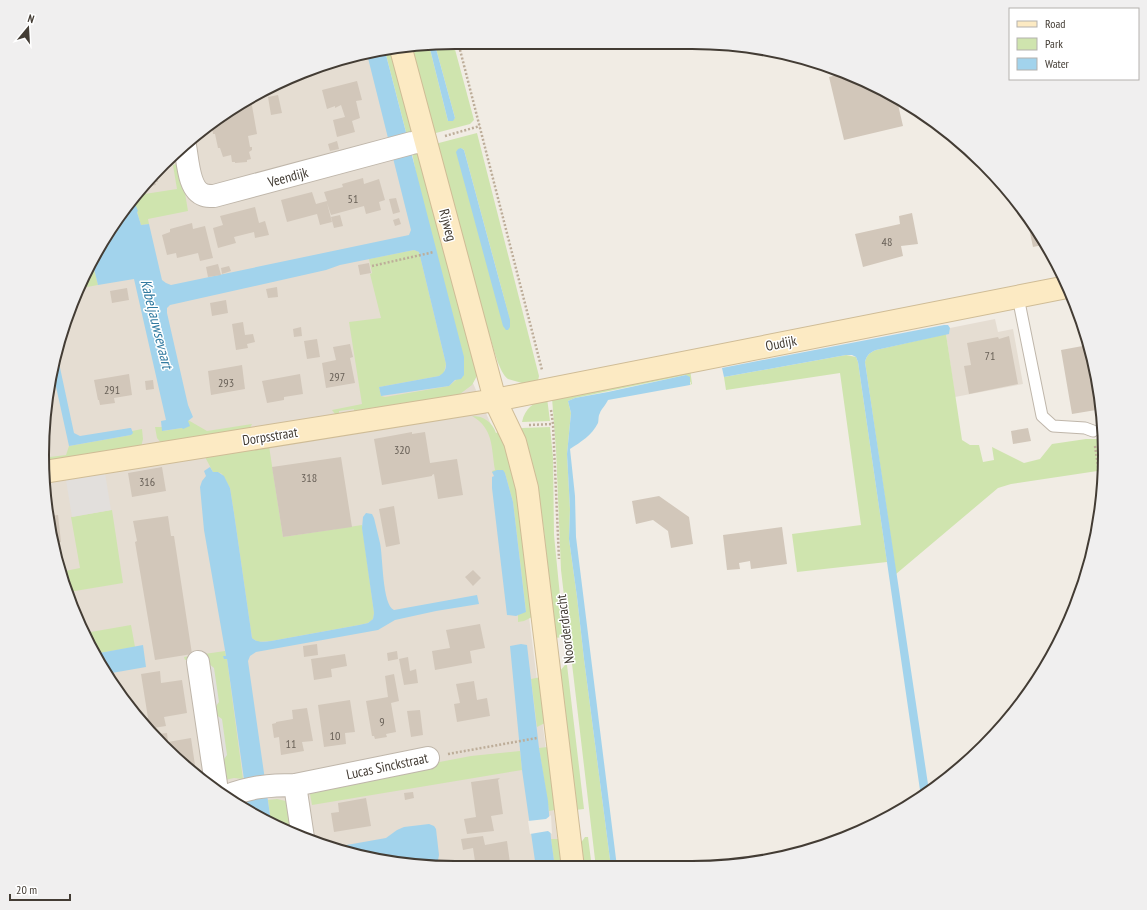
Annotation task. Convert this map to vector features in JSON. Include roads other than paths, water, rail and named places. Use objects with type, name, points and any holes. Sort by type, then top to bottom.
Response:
[{"type":"street","name":"Rijweg","points":[[402,52],[418,142],[495,400]]},
{"type":"street","name":"Veendijk","points":[[186,151],[192,184],[197,191],[205,196],[214,196],[418,142]]},
{"type":"street","name":"Oudijk","points":[[495,400],[1062,288]]},
{"type":"street","name":"Dorpsstraat","points":[[50,471],[495,400]]},
{"type":"street","name":"Noorderdracht","points":[[495,400],[515,442],[527,488],[572,861]]},
{"type":"street","points":[[198,662],[216,783]]},
{"type":"street","name":"Lucas Sinckstraat","points":[[233,793],[273,785],[294,786],[428,758]]},
{"type":"street","points":[[294,786],[302,831]]},
{"type":"lane","points":[[1018,297],[1042,416],[1053,426],[1085,428],[1093,431]]},
{"type":"water","points":[[430,50],[436,50],[455,118],[453,121],[448,121]]},
{"type":"water","name":"Kabeljauwsevaart","points":[[386,55],[464,357],[464,375],[461,379],[455,380],[449,386],[381,396],[379,387],[439,376],[446,368],[419,252],[414,250],[340,265],[326,270],[170,305],[167,308],[167,313],[188,405],[193,417],[188,421],[190,426],[183,429],[162,431],[161,421],[166,420],[134,279],[98,285],[94,269],[117,229],[136,205],[141,225],[149,224],[162,280],[171,285],[409,235],[411,230],[368,59]]},
{"type":"water","points":[[461,148],[464,150],[510,320],[510,327],[508,330],[506,330],[503,326],[456,152]]},
{"type":"water","points":[[944,325],[948,325],[950,328],[949,334],[876,350],[869,354],[865,362],[928,785],[920,791],[858,362],[856,357],[846,355],[724,377],[722,368]]},
{"type":"water","points":[[59,365],[74,433],[80,436],[131,428],[133,433],[131,435],[69,446],[55,384]]},
{"type":"water","points":[[686,375],[690,377],[690,385],[608,400],[600,412],[598,423],[593,431],[570,449],[575,496],[576,537],[616,861],[610,861],[569,539],[570,509],[567,454],[571,413],[568,401],[575,398]]},
{"type":"water","points":[[210,467],[213,472],[218,472],[224,476],[230,488],[252,638],[254,640],[261,642],[271,641],[359,625],[368,623],[373,619],[374,613],[362,528],[363,517],[366,513],[372,514],[374,518],[381,549],[385,590],[390,606],[394,610],[477,595],[479,604],[395,620],[378,630],[256,652],[250,656],[248,661],[270,817],[247,804],[227,659],[224,659],[223,656],[226,656],[204,530],[200,487],[206,476],[204,471]]},
{"type":"water","points":[[503,470],[505,473],[513,502],[526,612],[516,616],[507,615],[492,488],[492,477],[494,476],[492,472]]},
{"type":"water","points":[[521,644],[527,645],[539,748],[548,801],[554,861],[535,861],[522,770],[510,646]]},
{"type":"water","points":[[143,645],[146,667],[112,673],[100,653]]},
{"type":"water","points":[[429,824],[434,826],[436,829],[439,855],[438,860],[402,858],[345,845],[386,838],[404,827]]}]
